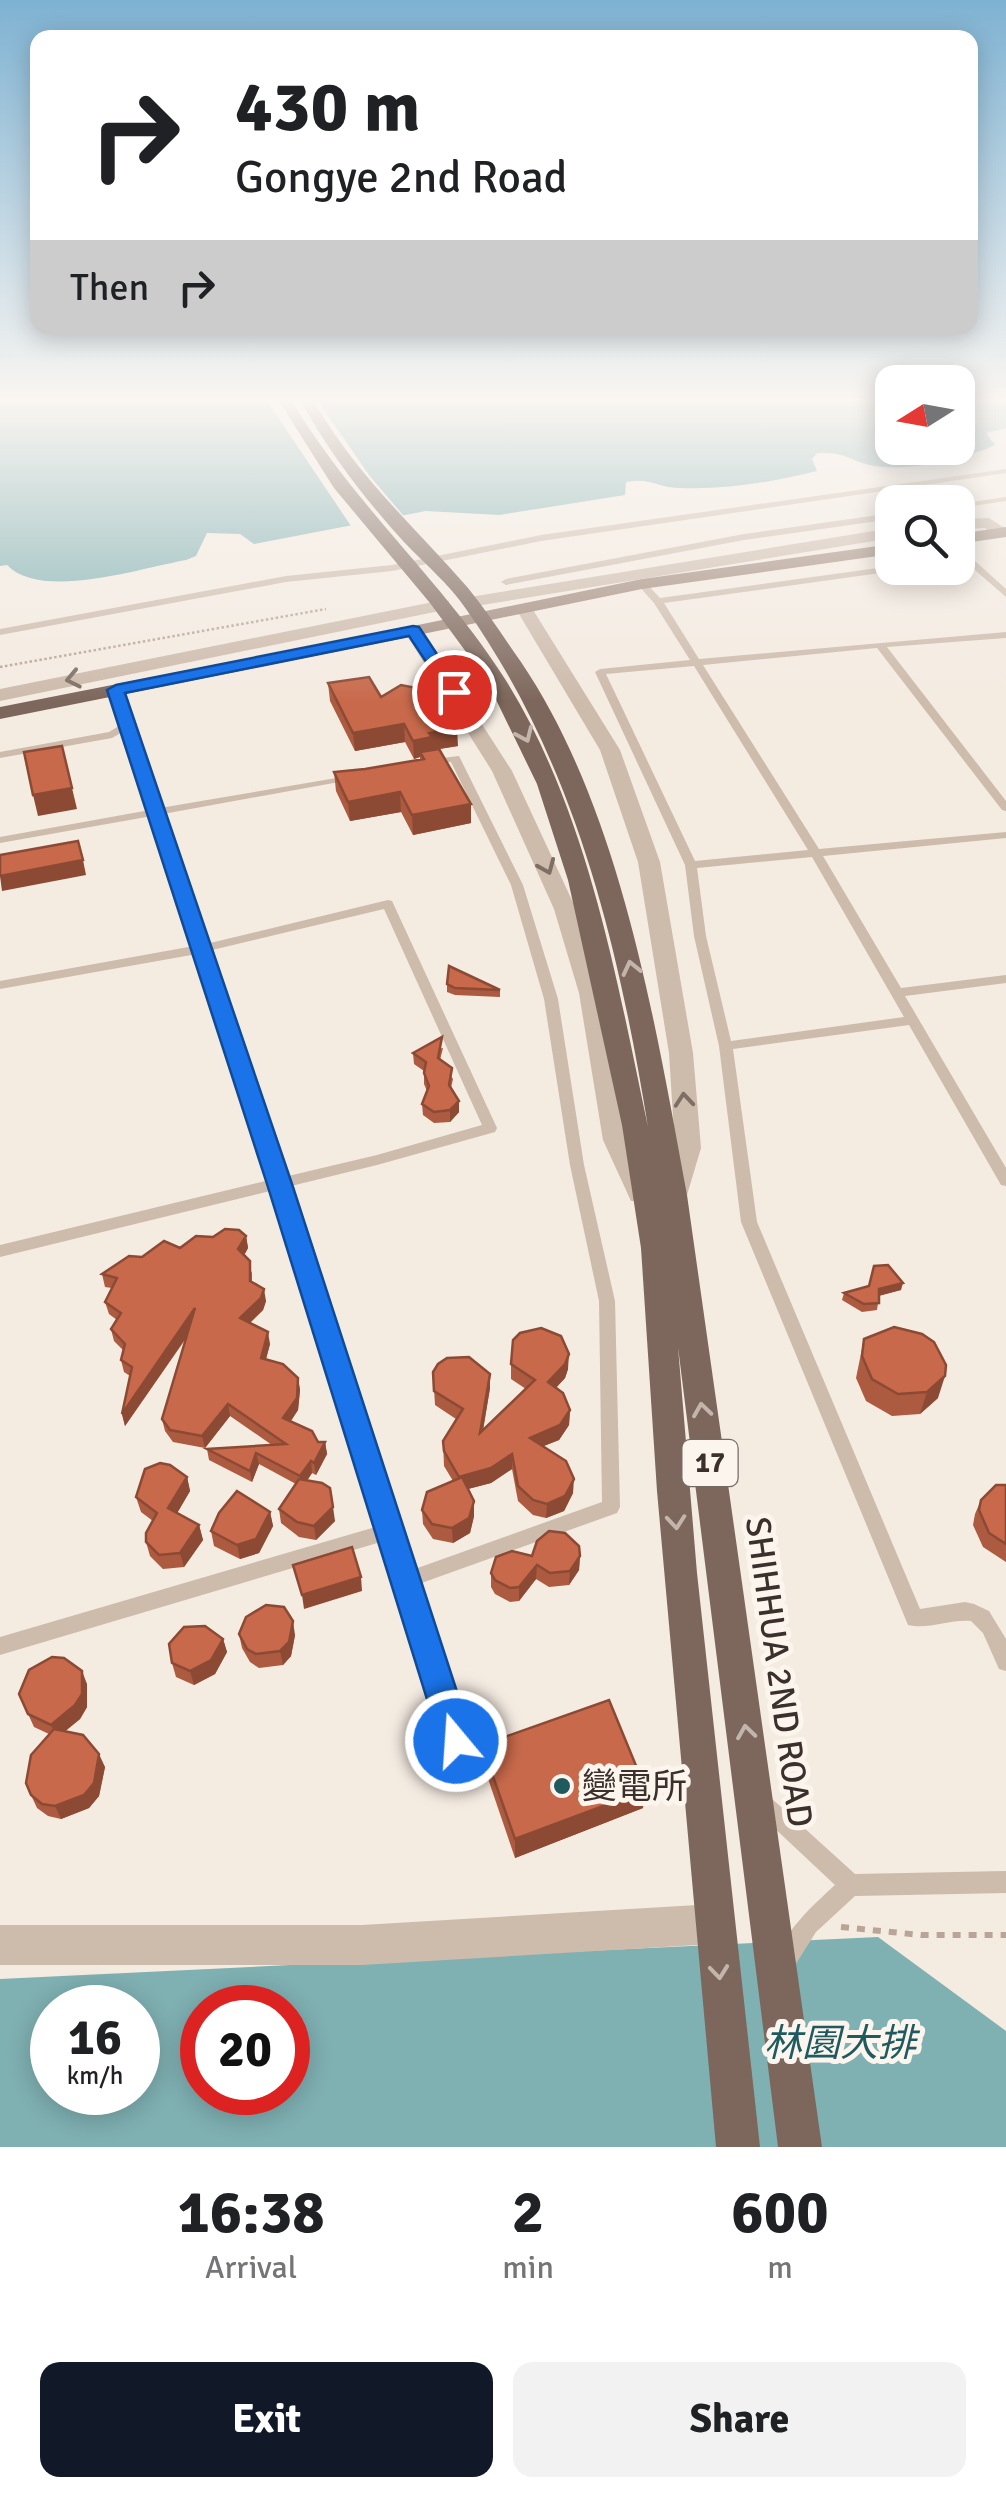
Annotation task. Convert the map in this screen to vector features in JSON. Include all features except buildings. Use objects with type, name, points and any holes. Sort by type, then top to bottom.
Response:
[{"type":"main road","name":"17","points":[[351,501],[443,604]]},
{"type":"main road","name":"17","points":[[379,501],[470,602]]},
{"type":"main road","name":"SHIHHUA 2ND ROAD","points":[[470,602],[544,720],[574,790],[609,883],[651,1064],[714,1924]]},
{"type":"main road","name":"SHIHHUA 2ND ROAD","points":[[443,604],[483,659],[520,722],[559,814],[662,1205],[756,1798],[778,1971]]},
{"type":"main road","points":[[0,713],[413,630]]},
{"type":"main road","name":"17","points":[[714,1924],[738,2147]]},
{"type":"main road","name":"17","points":[[778,1971],[800,2147]]},
{"type":"street","points":[[975,523],[989,523],[1004,533]]},
{"type":"street","points":[[975,537],[1004,533]]},
{"type":"street","points":[[470,602],[875,536]]},
{"type":"street","points":[[413,630],[642,584],[875,550]]},
{"type":"street","points":[[0,695],[443,604]]},
{"type":"street","name":"SHIHHUA 2ND ROAD","points":[[524,609],[610,750],[649,862],[680,1053],[688,1148],[662,1205]]},
{"type":"street","name":"SHIHHUA 2ND ROAD","points":[[413,630],[502,771],[565,908],[591,993],[616,1140],[662,1205]]},
{"type":"street","points":[[0,1946],[362,1945],[714,1924]]},
{"type":"lane","points":[[0,632],[286,580],[392,568],[576,532],[790,501]]},
{"type":"lane","points":[[506,582],[744,538],[875,519]]},
{"type":"lane","points":[[975,566],[1006,594]]},
{"type":"lane","points":[[658,601],[875,571]]},
{"type":"lane","points":[[642,584],[658,601],[817,855],[912,1020],[1000,1160],[1006,1181]]},
{"type":"lane","points":[[1006,636],[600,672],[691,865],[700,936],[726,1046],[749,1222],[914,1619],[971,1609],[988,1618],[1006,1662]]},
{"type":"lane","points":[[880,646],[1006,808]]},
{"type":"lane","points":[[116,690],[280,1184],[456,1741]]},
{"type":"lane","points":[[0,755],[112,735],[127,725]]},
{"type":"lane","points":[[404,1581],[611,1507],[606,1301],[577,1164],[551,999],[517,885],[455,758],[418,764]]},
{"type":"lane","points":[[0,840],[362,775]]},
{"type":"lane","points":[[691,865],[1006,835]]},
{"type":"lane","points":[[0,984],[200,949],[388,904],[490,1128],[280,1184],[0,1250]]},
{"type":"lane","points":[[897,993],[1006,979]]},
{"type":"lane","points":[[726,1046],[912,1020]]},
{"type":"lane","points":[[0,1646],[388,1531]]},
{"type":"lane","points":[[756,1798],[852,1885]]},
{"type":"lane","points":[[778,1971],[808,1924],[852,1885],[1006,1882]]},
{"type":"path","points":[[0,667],[281,614],[328,609]]},
{"type":"path","points":[[808,1924],[921,1935],[1006,1934]]},
{"type":"water","points":[[0,501],[586,501],[499,515],[426,511],[254,544],[240,534],[207,533],[196,556],[186,560],[92,579],[43,581],[7,565],[0,566]]},
{"type":"water","name":"林園大排","points":[[878,1937],[1006,2031],[1006,2147],[0,2147],[0,1979]]},
{"type":"pier","points":[[334,501],[391,501],[408,521],[353,529]]},
{"type":"place","name":"變電所","points":[[562,1786]]},
{"type":"route","points":[[454,692],[413,630],[116,690],[280,1184],[456,1741]]}]
